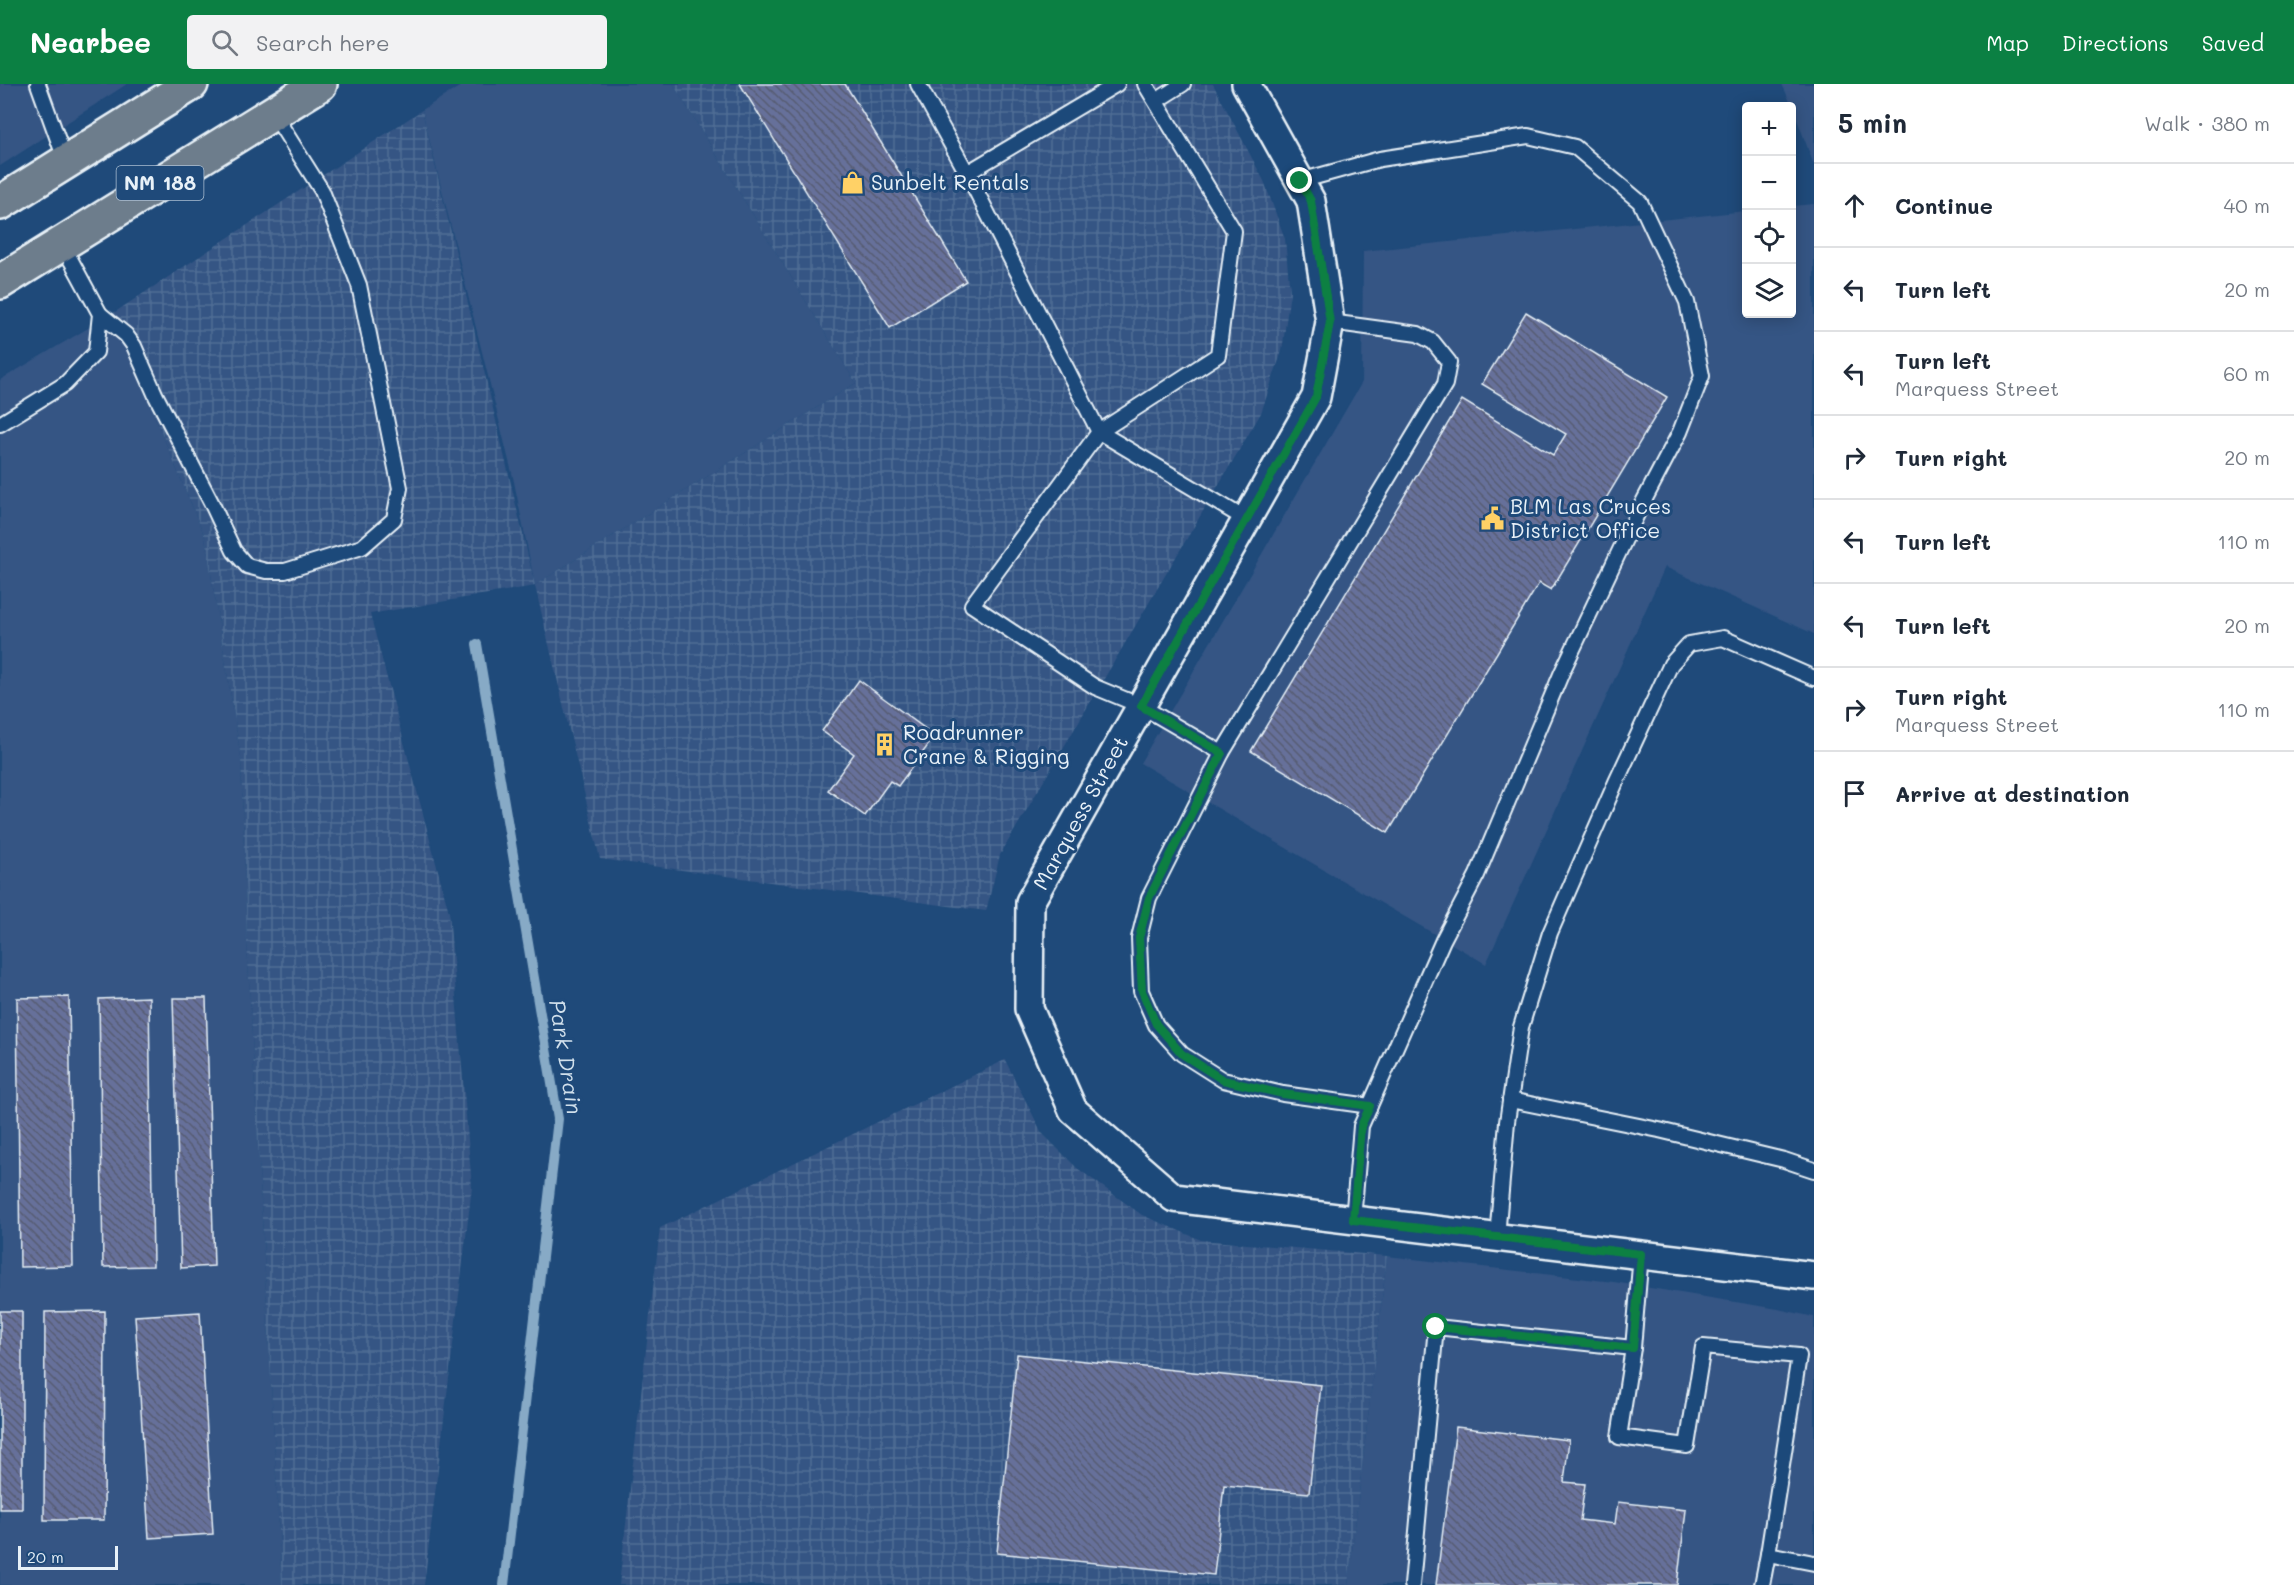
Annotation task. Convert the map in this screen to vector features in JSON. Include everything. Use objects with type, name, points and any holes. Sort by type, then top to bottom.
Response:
[{"type":"main road","name":"NM 188","points":[[0,203],[191,84]]},
{"type":"main road","name":"NM 188","points":[[0,282],[320,84]]},
{"type":"street","name":"Marquess Street","points":[[1246,84],[1311,201],[1330,322],[1316,397],[1030,902],[1029,1009],[1073,1110],[1174,1198],[1814,1276]]},
{"type":"lane","points":[[38,84],[66,162]]},
{"type":"lane","points":[[918,84],[967,173],[1099,432],[1247,519]]},
{"type":"lane","points":[[967,173],[1117,84]]},
{"type":"lane","points":[[1145,84],[1234,231],[1218,355],[1099,432],[972,605],[1095,687],[1141,706],[1222,753]]},
{"type":"lane","points":[[1156,101],[1183,84]]},
{"type":"lane","points":[[62,244],[100,314],[126,335],[134,345],[156,396],[234,551],[247,566],[266,571],[285,571],[362,546],[394,519],[400,488],[359,285],[322,191],[273,113]]},
{"type":"lane","points":[[1300,181],[1380,159],[1528,136],[1575,147],[1640,202],[1687,302],[1702,376],[1680,432],[1639,510],[1562,672],[1477,875],[1443,940],[1361,1126],[1353,1220]]},
{"type":"lane","points":[[0,424],[65,384],[96,352],[100,314]]},
{"type":"lane","points":[[1330,322],[1418,334],[1432,342],[1449,362],[1445,384],[1222,753],[1149,898],[1139,938],[1142,991],[1156,1024],[1182,1054],[1223,1080],[1283,1094],[1370,1106]]},
{"type":"lane","points":[[1497,1238],[1510,1100],[1521,1027],[1550,933],[1671,664],[1689,644],[1723,638],[1814,678]]},
{"type":"lane","points":[[1510,1100],[1659,1130],[1784,1160],[1814,1170]]},
{"type":"lane","points":[[1641,1254],[1633,1348],[1619,1437],[1687,1446],[1703,1347],[1799,1356],[1762,1585]]},
{"type":"lane","points":[[1413,1585],[1436,1327],[1633,1348]]},
{"type":"lane","points":[[1768,1554],[1814,1563]]},
{"type":"shaded area","points":[[0,84],[127,84],[0,166]]},
{"type":"shaded area","points":[[464,84],[673,84],[856,383],[535,585],[513,477],[422,110]]},
{"type":"shaded area","points":[[673,84],[1213,84],[1264,181],[1285,239],[1290,292],[1282,351],[1261,413],[1000,855],[986,911],[600,859],[535,586],[370,614],[449,912],[472,1187],[424,1585],[282,1585],[247,943],[241,758],[205,537],[112,314],[422,110],[535,585],[856,383]]},
{"type":"shaded area","points":[[1782,84],[1814,84],[1814,165],[1796,117],[1796,102],[1790,102]]},
{"type":"shaded area","points":[[1814,204],[1814,634],[1665,567],[1486,964],[1140,763],[1362,382],[1363,251],[1742,211],[1742,318],[1796,318],[1796,206]]},
{"type":"shaded area","points":[[112,314],[205,537],[241,758],[247,943],[282,1585],[0,1585],[0,380]]},
{"type":"shaded area","points":[[1005,1060],[1042,1133],[1077,1168],[1142,1215],[1201,1240],[1387,1256],[1348,1585],[619,1585],[660,1228]]},
{"type":"shaded area","points":[[1387,1256],[1614,1282],[1814,1317],[1814,1585],[1348,1585]]},
{"type":"building","name":"Sunbelt Rentals","points":[[740,84],[845,84],[966,281],[890,328]]},
{"type":"building","name":"BLM Las Cruces District Office","points":[[1526,312],[1667,397],[1551,590],[1539,583],[1388,833],[1251,751],[1462,400],[1553,455],[1566,434],[1482,384]]},
{"type":"building","name":"Roadrunner Crane & Rigging","points":[[859,680],[935,736],[898,786],[890,781],[865,816],[828,790],[854,754],[822,731]]},
{"type":"building","points":[[69,997],[73,1266],[20,1267],[17,998]]},
{"type":"building","points":[[149,997],[153,1266],[103,1267],[99,999]]},
{"type":"building","points":[[173,998],[206,998],[214,1266],[181,1268]]},
{"type":"building","points":[[0,1311],[22,1311],[22,1509],[0,1509]]},
{"type":"building","points":[[105,1311],[104,1520],[44,1520],[45,1312]]},
{"type":"building","points":[[200,1312],[213,1534],[149,1538],[135,1316]]},
{"type":"building","points":[[1017,1354],[1321,1385],[1309,1493],[1224,1485],[1214,1575],[997,1553]]},
{"type":"building","points":[[1456,1427],[1569,1440],[1564,1482],[1585,1484],[1580,1520],[1615,1524],[1618,1502],[1686,1510],[1677,1585],[1436,1585]]},
{"type":"waterway","name":"Park Drain","points":[[477,644],[558,1119],[504,1585]]},
{"type":"place","name":"Sunbelt Rentals","points":[[853,183]]},
{"type":"place","name":"BLM Las Cruces District Office","points":[[1492,519]]},
{"type":"place","name":"Roadrunner Crane & Rigging","points":[[885,745]]},
{"type":"route","points":[[1300,181],[1311,201],[1330,322],[1316,397],[1141,706],[1222,753],[1149,898],[1139,938],[1142,991],[1156,1024],[1182,1054],[1223,1080],[1283,1094],[1370,1106],[1361,1126],[1353,1220],[1641,1254],[1633,1348],[1436,1327]]}]
